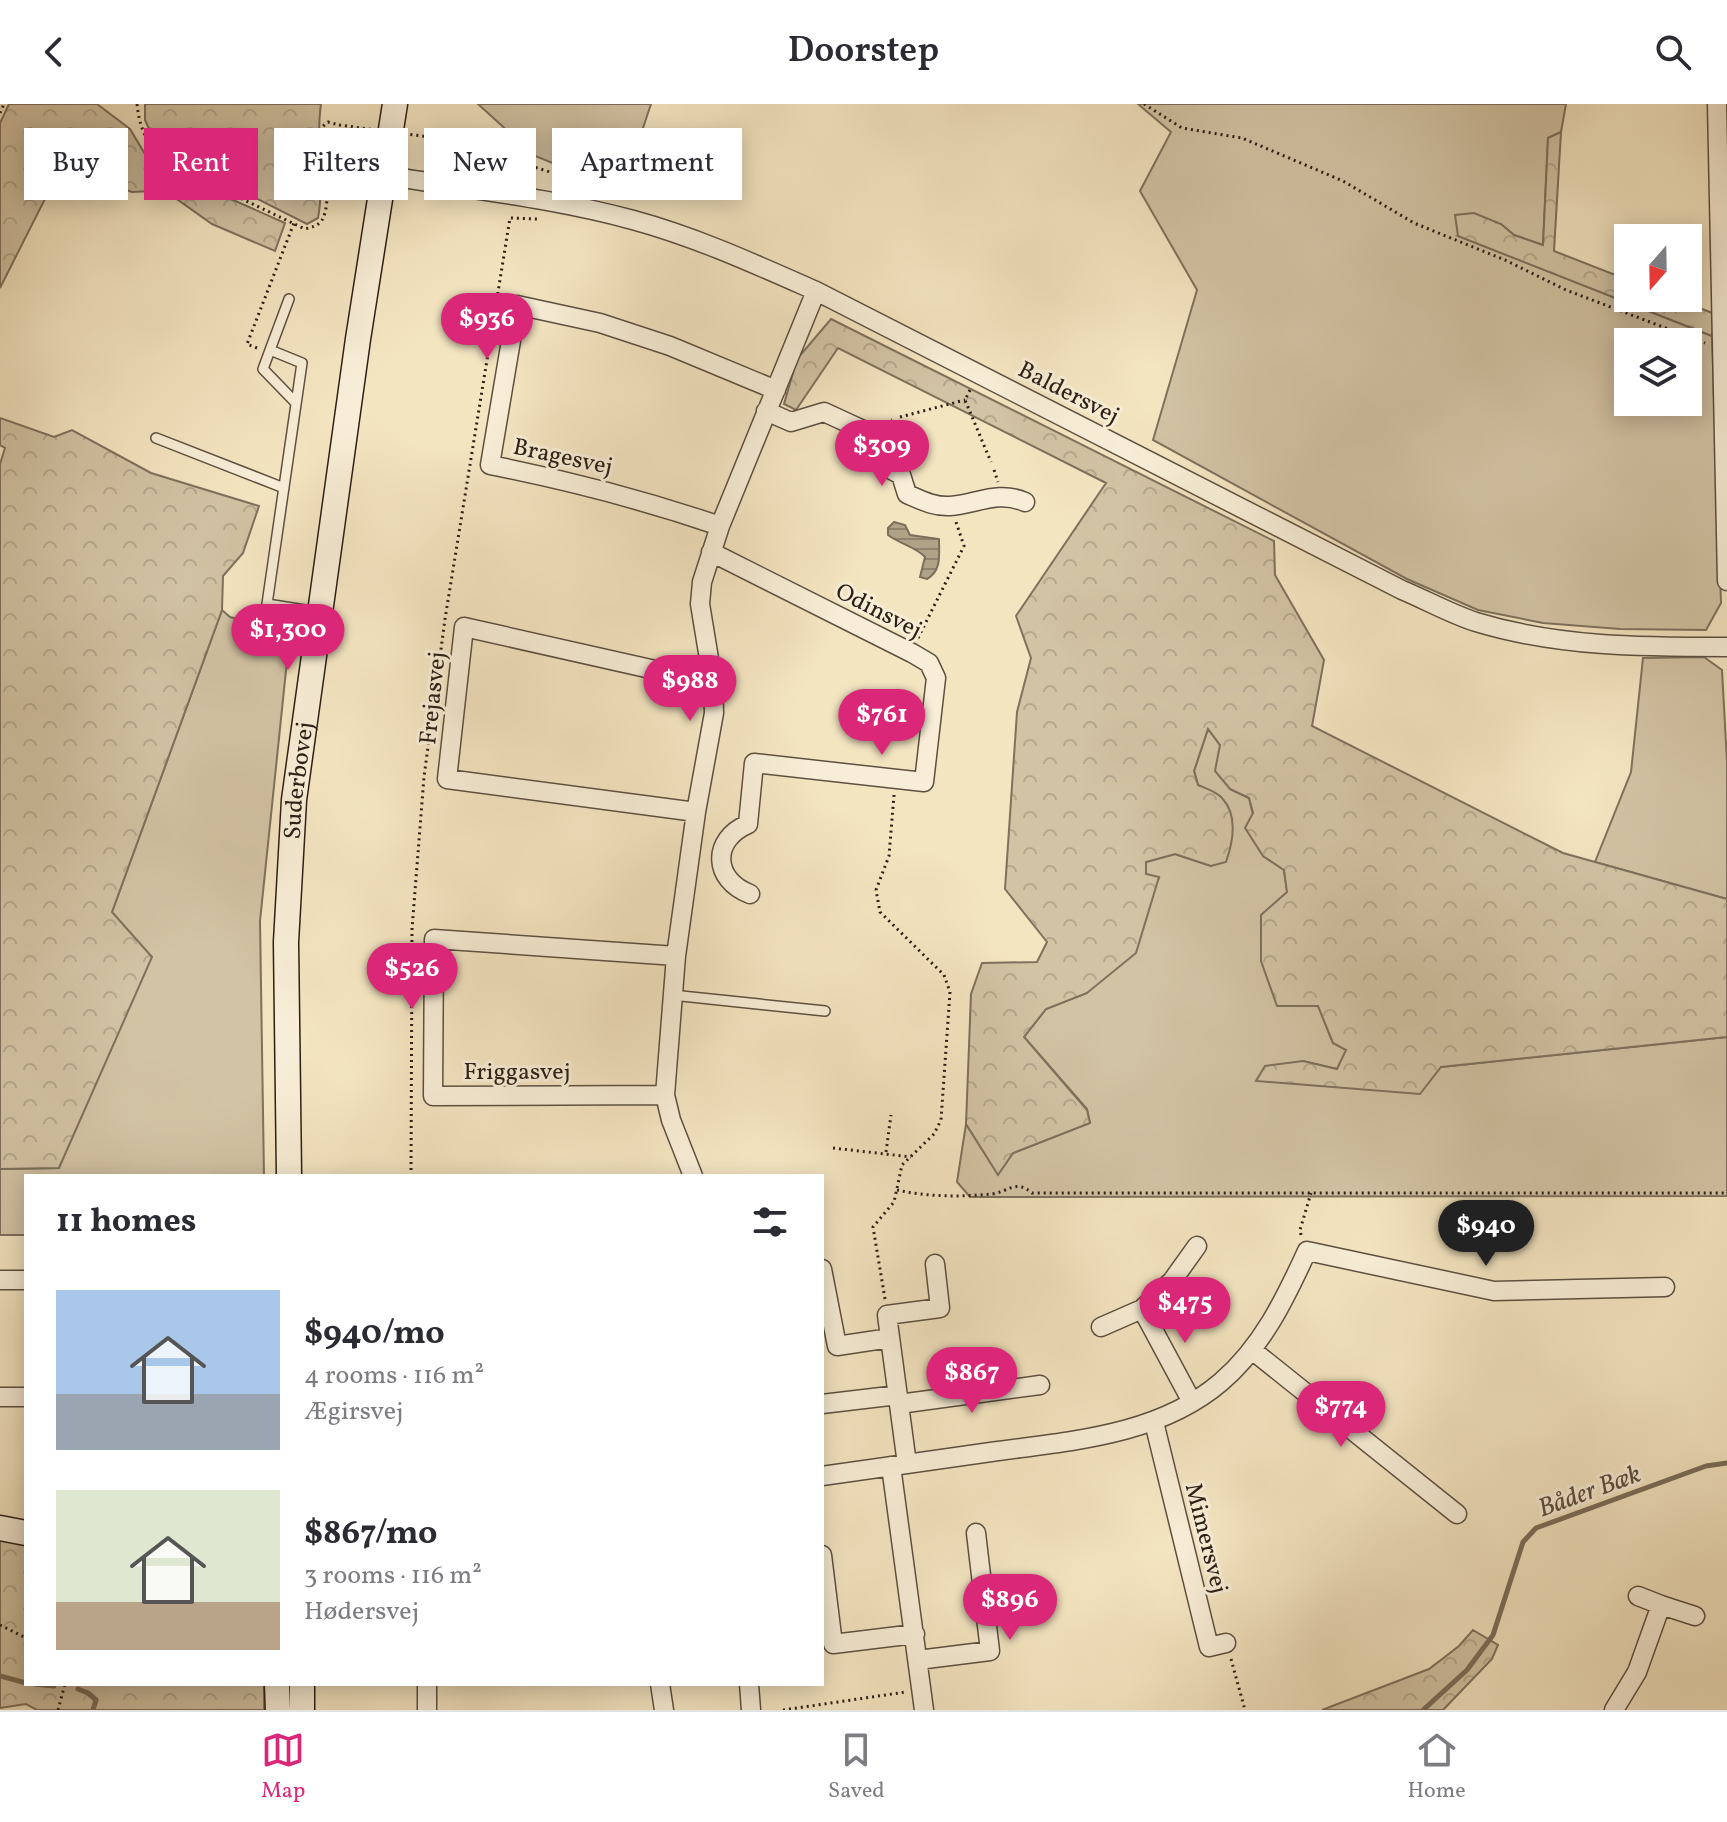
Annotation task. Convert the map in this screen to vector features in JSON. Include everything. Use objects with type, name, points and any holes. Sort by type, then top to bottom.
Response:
[{"type":"street","name":"Suderbovej","points":[[391,128],[395,104]]},
{"type":"street","points":[[1717,104],[1727,581]]},
{"type":"street","name":"Baldersvej","points":[[408,179],[565,205],[633,220],[683,236],[816,291],[1402,590],[1474,621],[1539,637],[1621,647],[1727,647]]},
{"type":"street","name":"Suderbovej","points":[[289,1174],[286,942],[294,800],[380,200]]},
{"type":"street","points":[[692,1174],[671,1120],[665,1095],[676,956],[690,849],[714,713],[713,683],[700,604],[720,526],[816,291]]},
{"type":"street","name":"Bragesvej","points":[[720,526],[607,490],[490,465],[517,305],[600,323],[670,346],[776,390]]},
{"type":"street","points":[[766,411],[791,422],[824,412],[863,430],[879,463],[901,475],[907,494],[933,505],[950,506],[1010,495],[1025,502]]},
{"type":"street","name":"Odinsvej","points":[[711,552],[912,653],[929,663],[936,678],[924,782],[754,763],[748,824],[734,830],[726,840],[722,853]]},
{"type":"street","name":"Frejasvej","points":[[696,812],[447,779],[464,627],[713,683]]},
{"type":"street","points":[[690,849],[722,853],[722,866],[728,881],[750,894]]},
{"type":"street","name":"Friggasvej","points":[[665,1095],[433,1096],[434,939],[676,956]]},
{"type":"street","points":[[1101,1327],[1142,1309],[1172,1281],[1197,1246]]},
{"type":"street","points":[[824,1476],[1100,1437],[1154,1422],[1220,1383],[1252,1350],[1284,1301],[1307,1251],[1494,1291],[1665,1287]]},
{"type":"street","points":[[924,1710],[899,1465],[898,1399],[887,1315],[940,1308],[935,1264]]},
{"type":"street","points":[[824,1279],[837,1346],[890,1338]]},
{"type":"street","points":[[0,1280],[24,1280]]},
{"type":"street","points":[[1142,1309],[1192,1402]]},
{"type":"street","points":[[1252,1350],[1457,1514]]},
{"type":"street","points":[[824,1404],[1040,1385]]},
{"type":"street","points":[[0,1397],[24,1397]]},
{"type":"street","name":"Mimersvej","points":[[1154,1422],[1209,1647],[1226,1643]]},
{"type":"street","points":[[0,1512],[24,1516]]},
{"type":"street","points":[[0,1528],[24,1533]]},
{"type":"street","points":[[918,1660],[990,1651],[976,1533]]},
{"type":"street","points":[[824,1571],[833,1644],[915,1634]]},
{"type":"street","points":[[1638,1596],[1695,1616]]},
{"type":"street","points":[[1614,1710],[1637,1672],[1661,1605]]},
{"type":"street","points":[[277,1686],[278,1710]]},
{"type":"street","points":[[302,1686],[302,1710]]},
{"type":"street","points":[[427,1686],[427,1710]]},
{"type":"street","points":[[660,1686],[664,1710]]},
{"type":"street","points":[[749,1686],[751,1710]]},
{"type":"lane","points":[[289,299],[263,369],[296,403]]},
{"type":"lane","points":[[270,350],[302,363],[267,604],[321,612]]},
{"type":"lane","points":[[156,438],[284,488]]},
{"type":"lane","points":[[672,995],[825,1011]]},
{"type":"path","points":[[0,113],[4,104]]},
{"type":"path","points":[[137,104],[146,141],[164,160],[305,229],[316,226],[327,206],[322,127],[328,122],[444,139],[563,176],[567,183],[561,219],[510,218],[474,434],[424,777],[412,929],[411,1174]]},
{"type":"path","points":[[1144,104],[1182,128],[1242,138],[1343,181],[1414,223],[1505,260],[1566,290],[1705,343],[1722,341]]},
{"type":"path","points":[[270,350],[247,344],[294,223]]},
{"type":"path","points":[[900,417],[965,400],[979,372]]},
{"type":"path","points":[[965,400],[991,462]]},
{"type":"path","points":[[912,653],[964,546],[950,506]]},
{"type":"path","points":[[887,1315],[873,1227],[894,1202],[902,1165],[934,1134],[941,1120],[950,992],[944,975],[880,912],[876,890],[889,856],[895,779]]},
{"type":"path","points":[[886,1152],[891,1115]]},
{"type":"path","points":[[833,1148],[911,1157]]},
{"type":"path","points":[[897,1190],[922,1195],[995,1194],[1014,1185],[1026,1187],[1032,1193],[1727,1193]]},
{"type":"path","points":[[1307,1251],[1300,1230],[1311,1193]]},
{"type":"path","points":[[0,1625],[24,1637]]},
{"type":"path","points":[[1226,1643],[1245,1710]]},
{"type":"path","points":[[58,1710],[64,1686]]},
{"type":"path","points":[[783,1710],[921,1690]]},
{"type":"green space","points":[[9,104],[97,104],[130,129],[144,152],[144,191],[128,191],[128,128],[24,128],[24,200],[44,200],[0,288],[0,123]]},
{"type":"green space","points":[[145,104],[321,104],[319,128],[274,128],[274,200],[320,200],[318,218],[307,224],[258,199],[258,128],[149,128],[145,120]]},
{"type":"green space","points":[[478,104],[651,104],[643,128],[552,128],[552,163],[536,156],[536,128],[504,128]]},
{"type":"green space","points":[[1138,104],[1566,104],[1561,132],[1548,138],[1543,245],[1514,235],[1501,224],[1458,236],[1614,297],[1614,312],[1651,312],[1692,328],[1614,328],[1614,416],[1702,416],[1702,332],[1712,336],[1721,603],[1706,630],[1620,629],[1543,623],[1478,610],[1407,579],[1153,440],[1197,290],[1140,191],[1171,132]]},
{"type":"green space","points":[[1561,132],[1554,251],[1614,275],[1614,297],[1458,236],[1455,215],[1474,213],[1501,224],[1514,235],[1543,245],[1548,138]]},
{"type":"green space","points":[[178,200],[233,200],[285,223],[275,251],[212,224]]},
{"type":"green space","points":[[1702,309],[1715,314],[1712,336],[1702,332],[1702,328],[1692,328],[1651,312],[1702,312]]},
{"type":"green space","points":[[831,319],[1274,541],[1275,575],[1324,660],[1312,726],[1563,853],[1727,899],[1727,1037],[1441,1067],[1420,1094],[1256,1081],[1265,1066],[1303,1061],[1337,1069],[1346,1050],[1333,1043],[1318,1006],[1277,1006],[1261,961],[1261,915],[1287,892],[1284,870],[1263,856],[1245,828],[1253,813],[1249,798],[1230,789],[1215,771],[1220,745],[1208,729],[1194,771],[1198,785],[1220,796],[1230,812],[1232,837],[1226,862],[1211,866],[1175,854],[1146,862],[1146,874],[1159,877],[1136,953],[1087,993],[1046,1009],[1024,1037],[1087,1110],[1090,1123],[1013,1153],[998,1175],[966,1124],[971,994],[982,963],[1037,962],[1047,942],[1005,889],[1017,712],[1031,658],[1016,616],[1106,483],[838,348],[796,410],[784,404],[797,359]]},
{"type":"green space","points":[[0,418],[54,437],[72,430],[151,473],[259,506],[243,553],[223,576],[222,610],[112,912],[152,957],[59,1168],[0,1169],[0,464],[5,448],[0,445]]},
{"type":"green space","points":[[222,610],[230,617],[290,632],[260,921],[264,1174],[24,1174],[24,1235],[0,1235],[0,1169],[59,1168],[112,912]]},
{"type":"green space","points":[[1704,657],[1722,670],[1727,762],[1727,899],[1595,862],[1631,772],[1643,658]]},
{"type":"green space","points":[[1208,729],[1220,745],[1230,789],[1249,798],[1263,856],[1284,870],[1297,936],[1317,1001],[1333,1043],[1347,1050],[1337,1069],[1303,1061],[1257,1080],[1441,1067],[1727,1037],[1727,1196],[970,1197],[957,1182],[966,1124],[998,1174],[1013,1153],[1090,1123],[1087,1109],[1024,1037],[1046,1009],[1087,993],[1159,878],[1146,874],[1146,862],[1175,854],[1211,866],[1221,797],[1198,785],[1194,771]]},
{"type":"green space","points":[[0,1540],[24,1545],[24,1686],[264,1686],[264,1710],[37,1710],[26,1704],[0,1708]]},
{"type":"green space","points":[[1473,1630],[1498,1645],[1492,1659],[1443,1710],[1322,1710],[1429,1669],[1459,1646]]},
{"type":"shaded area","points":[[894,522],[905,525],[910,535],[939,539],[937,567],[932,576],[927,579],[920,577],[925,557],[888,535],[888,528]]},
{"type":"waterway","name":"Båder Bæk","points":[[1423,1710],[1467,1670],[1493,1635],[1523,1542],[1536,1528],[1706,1466],[1727,1463]]},
{"type":"waterway","name":"Båder Bæk","points":[[0,1676],[24,1682]]},
{"type":"waterway","name":"Båder Bæk","points":[[78,1689],[96,1700],[93,1710]]}]
